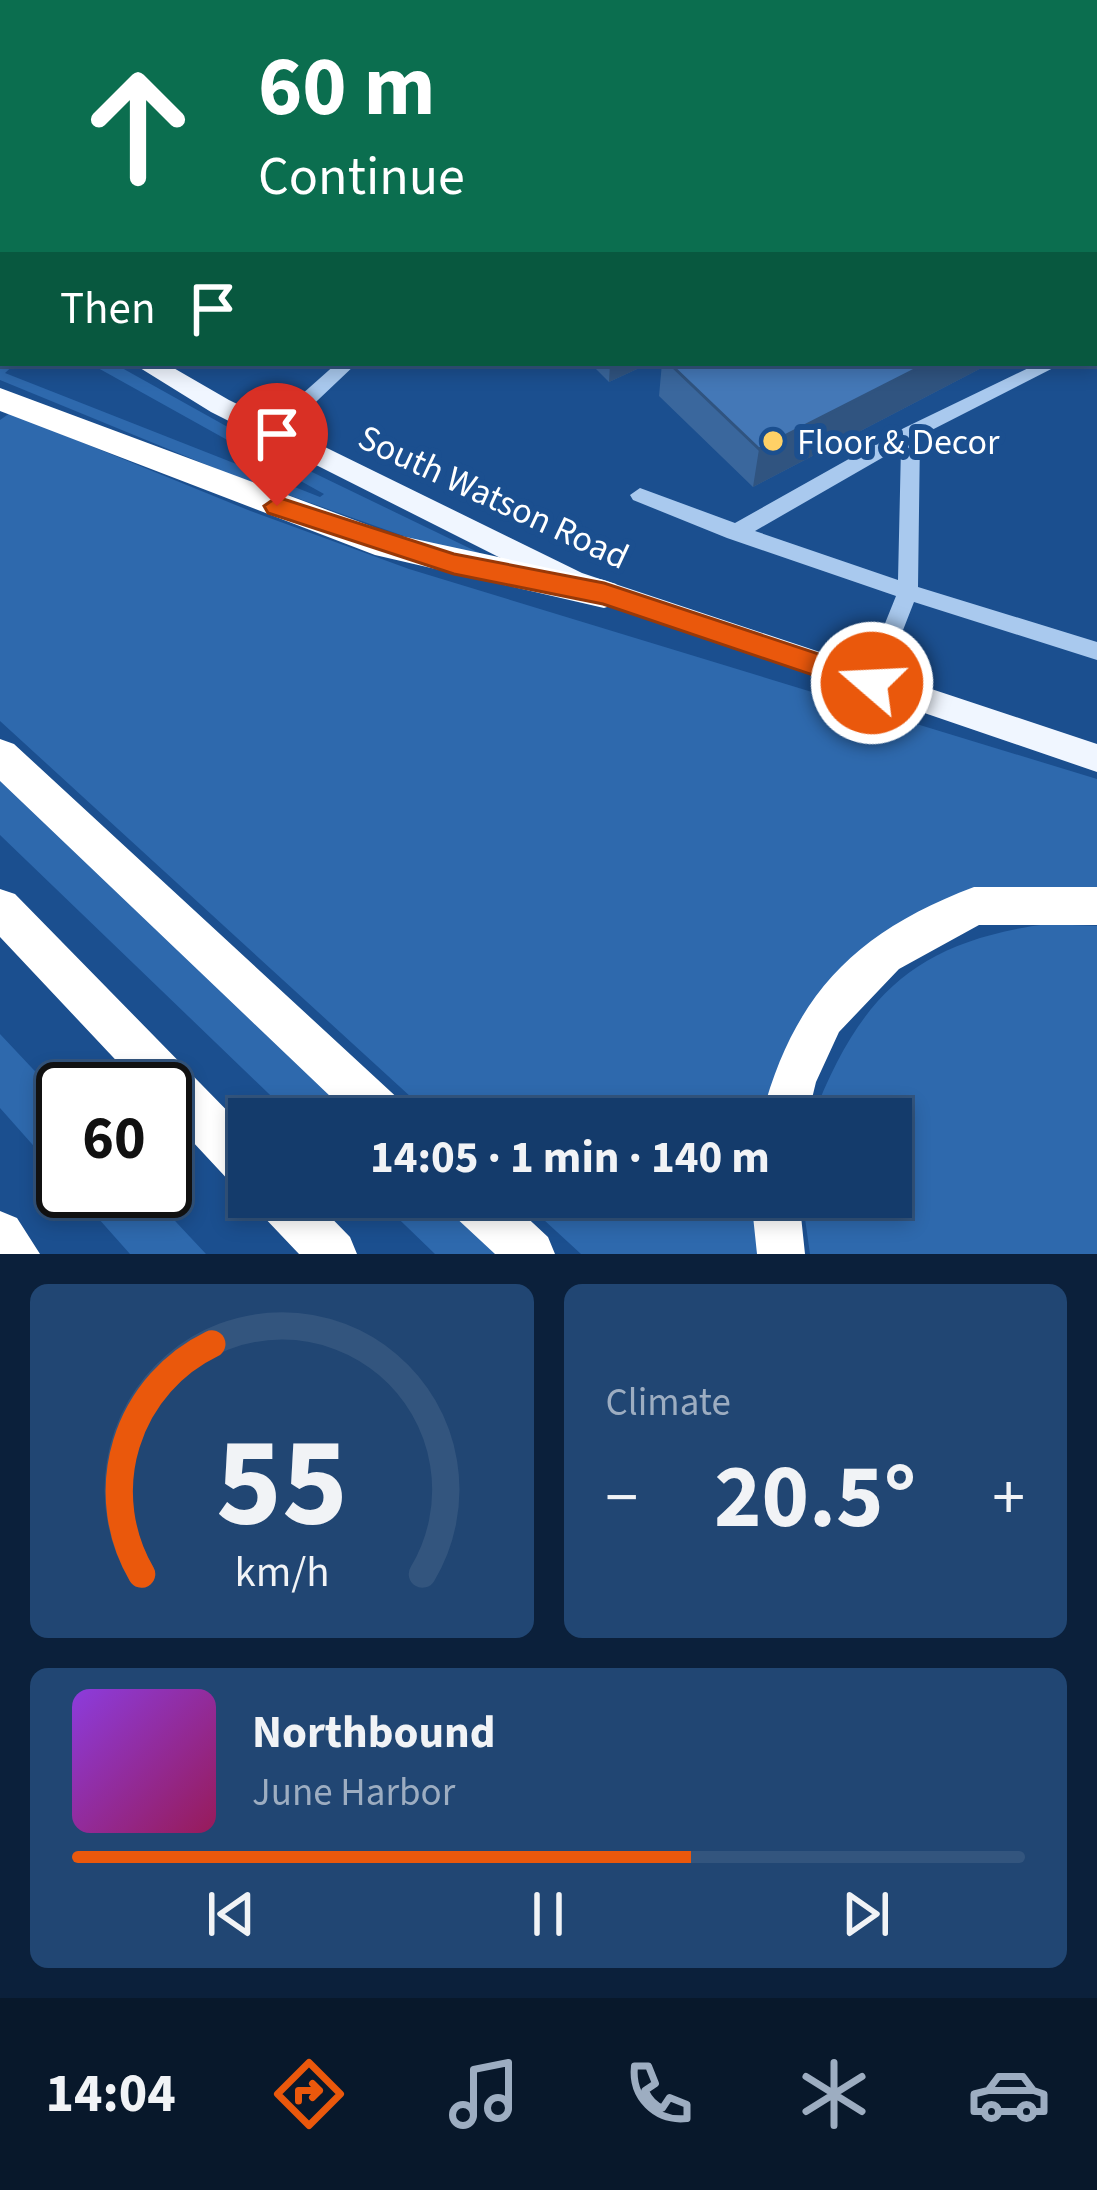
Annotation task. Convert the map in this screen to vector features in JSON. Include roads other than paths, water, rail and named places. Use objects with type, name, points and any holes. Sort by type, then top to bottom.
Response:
[{"type":"highway","points":[[0,399],[387,546],[604,594]]},
{"type":"highway","points":[[0,756],[364,1098]]},
{"type":"highway","points":[[789,1098],[824,1018],[884,956],[974,906],[1097,906]]},
{"type":"highway","points":[[0,908],[228,1145]]},
{"type":"highway","points":[[298,1218],[333,1254]]},
{"type":"highway","points":[[492,1218],[531,1254]]},
{"type":"highway","points":[[777,1218],[781,1254]]},
{"type":"highway","points":[[0,1235],[16,1254]]},
{"type":"main road","name":"South Watson Road","points":[[151,366],[272,432],[604,594],[1097,758]]},
{"type":"lane","points":[[272,432],[345,366]]},
{"type":"lane","points":[[734,533],[910,434],[1048,366]]},
{"type":"lane","points":[[872,683],[908,591],[910,434]]},
{"type":"lane","points":[[640,495],[734,533],[1097,651]]},
{"type":"place","name":"Floor & Decor","points":[[773,441]]}]
